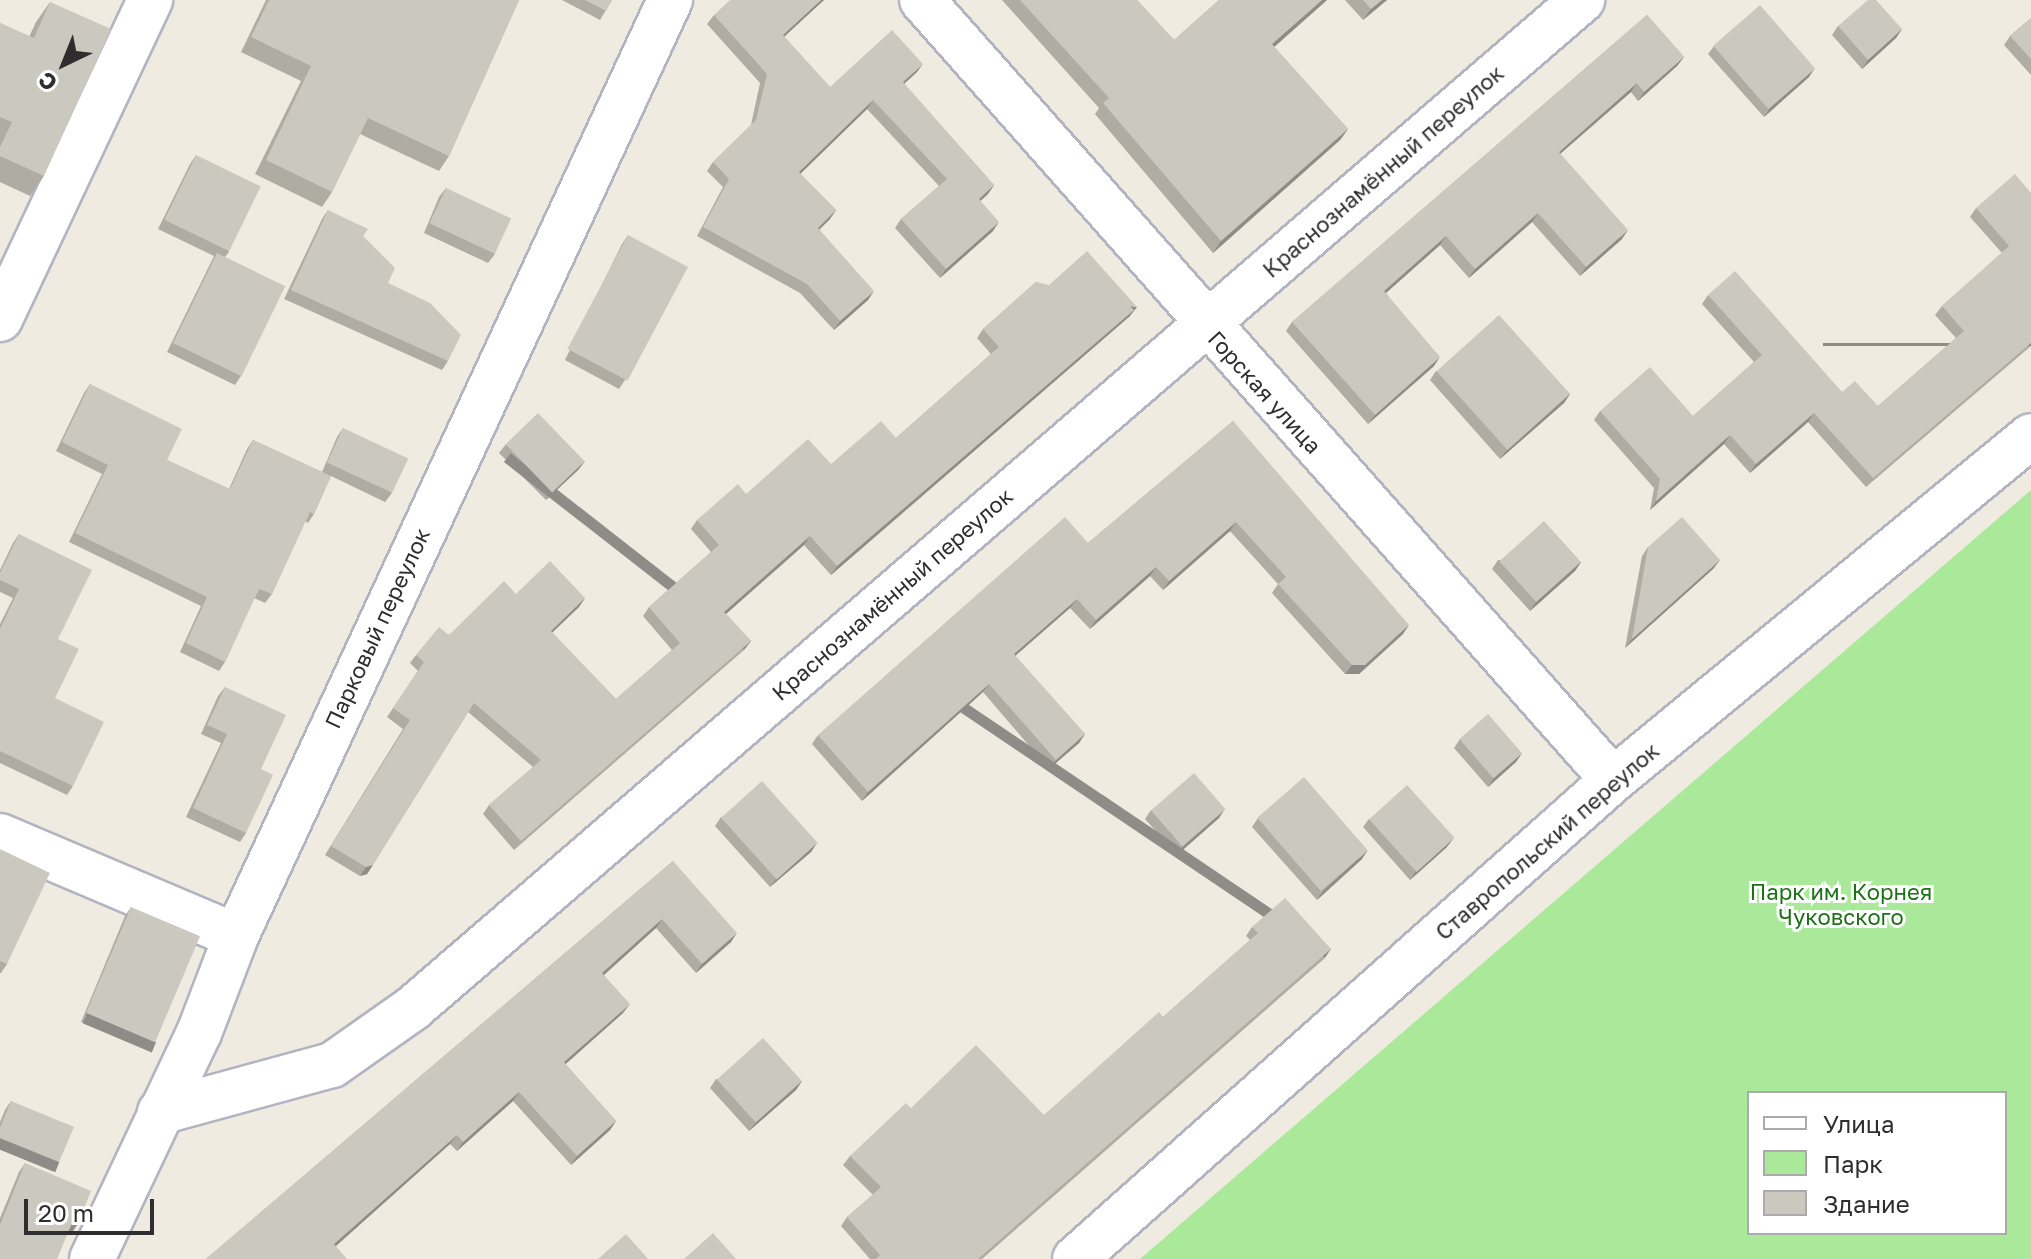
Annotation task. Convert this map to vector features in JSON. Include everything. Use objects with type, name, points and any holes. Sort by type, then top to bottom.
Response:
[{"type":"street","points":[[0,319],[149,0]]},
{"type":"street","name":"Парковый переулок","points":[[92,1259],[199,1033],[236,936],[670,0]]},
{"type":"street","name":"Горская улица","points":[[922,0],[1204,323],[1613,780]]},
{"type":"street","name":"Краснознамённый переулок","points":[[160,1112],[332,1065],[413,1008],[1582,0]]},
{"type":"street","name":"Ставропольский переулок","points":[[1075,1259],[1613,780],[2031,436]]},
{"type":"street","points":[[0,836],[236,936]]},
{"type":"green space","name":"Парк им. Корнея Чуковского","points":[[2031,490],[2031,1259],[1140,1259]]},
{"type":"building","points":[[269,0],[519,0],[449,156],[368,118],[332,192],[266,160],[311,66],[251,37]]},
{"type":"building","points":[[585,0],[612,0],[606,11]]},
{"type":"building","points":[[730,0],[821,0],[783,35],[830,87],[892,30],[923,64],[903,82],[994,185],[979,199],[999,222],[946,269],[901,219],[947,179],[873,100],[799,172],[836,210],[818,228],[874,291],[840,321],[807,284],[703,227],[729,179],[713,162],[756,120],[767,74],[714,15]]},
{"type":"building","points":[[1020,0],[1137,0],[1174,40],[1219,0],[1322,0],[1272,44],[1348,129],[1221,241],[1103,103],[1109,98]]},
{"type":"building","points":[[1363,0],[1382,0],[1371,9]]},
{"type":"building","points":[[1868,0],[1876,0],[1902,29],[1868,60],[1838,26]]},
{"type":"building","points":[[50,2],[111,29],[44,176],[0,156],[0,147],[12,122],[0,117],[0,23],[34,38]]},
{"type":"building","points":[[1760,5],[1815,68],[1768,109],[1713,46]]},
{"type":"building","points":[[1647,15],[1684,57],[1644,92],[1637,83],[1559,152],[1628,230],[1586,267],[1538,213],[1475,269],[1446,236],[1384,291],[1440,357],[1375,415],[1292,322]]},
{"type":"building","points":[[2031,18],[2031,59],[2010,36]]},
{"type":"building","points":[[196,155],[261,187],[229,251],[164,220]]},
{"type":"building","points":[[2015,174],[2031,193],[2031,343],[1873,478],[1814,413],[1756,464],[1730,435],[1656,501],[1660,479],[1600,411],[1650,367],[1693,416],[1762,355],[1708,295],[1735,271],[1842,392],[1855,381],[1878,406],[1964,331],[1942,306],[2009,246],[1976,208]]},
{"type":"building","points":[[446,188],[511,218],[495,254],[430,223]]},
{"type":"building","points":[[328,210],[368,229],[363,236],[395,268],[388,283],[430,303],[461,335],[448,361],[291,290]]},
{"type":"building","points":[[628,235],[688,267],[627,381],[567,349]]},
{"type":"building","points":[[1087,251],[1137,307],[1130,306],[1134,310],[837,566],[810,536],[724,612],[751,641],[521,841],[489,805],[541,760],[474,703],[373,865],[366,867],[331,846],[410,720],[393,708],[424,662],[416,655],[439,627],[449,635],[504,581],[516,594],[550,561],[585,598],[551,631],[616,699],[680,643],[649,607],[719,545],[697,520],[738,484],[746,494],[808,439],[831,464],[881,421],[896,438],[999,347],[983,329],[1036,282],[1049,285]]},
{"type":"building","points":[[217,253],[285,286],[241,376],[173,343]]},
{"type":"building","points":[[1499,315],[1570,394],[1508,450],[1437,371]]},
{"type":"building","points":[[90,384],[182,429],[167,460],[230,489],[253,440],[331,476],[314,514],[310,512],[272,594],[259,589],[225,662],[186,643],[207,597],[75,533],[108,465],[62,442]]},
{"type":"building","points":[[538,413],[585,461],[552,492],[506,444]]},
{"type":"building","points":[[1233,421],[1409,625],[1365,665],[1352,665],[1278,584],[1286,577],[1236,522],[1169,581],[1156,567],[1096,620],[1077,599],[1014,654],[1085,734],[1056,760],[989,684],[868,792],[818,735],[1065,517],[1088,543]]},
{"type":"building","points":[[343,428],[408,458],[392,493],[327,462]]},
{"type":"building","points":[[1682,517],[1720,560],[1632,639],[1648,547]]},
{"type":"building","points":[[1544,521],[1581,562],[1536,602],[1499,561]]},
{"type":"building","points":[[19,534],[92,570],[58,639],[79,649],[55,698],[104,722],[73,786],[0,751],[0,629],[19,589],[0,580],[0,573]]},
{"type":"building","points":[[225,687],[286,715],[261,769],[273,775],[246,833],[193,808],[227,734],[207,725]]},
{"type":"building","points":[[1488,714],[1522,753],[1493,778],[1459,739]]},
{"type":"building","points":[[1194,773],[1225,809],[1182,847],[1151,810]]},
{"type":"building","points":[[1304,777],[1368,850],[1321,891],[1257,818]]},
{"type":"building","points":[[762,781],[818,843],[777,879],[721,818]]},
{"type":"building","points":[[1407,785],[1455,838],[1417,872],[1369,819]]},
{"type":"building","points":[[0,849],[50,873],[7,964],[0,961]]},
{"type":"building","points":[[673,861],[737,933],[702,964],[662,919],[602,973],[630,1004],[564,1062],[616,1121],[577,1156],[519,1092],[463,1142],[457,1135],[334,1244],[347,1259],[206,1259]]},
{"type":"building","points":[[1285,898],[1331,949],[978,1259],[876,1259],[880,1255],[847,1217],[881,1187],[850,1156],[906,1103],[911,1108],[976,1045],[1044,1115],[1159,1012],[1163,1017],[1258,933],[1252,927]]},
{"type":"building","points":[[131,907],[200,936],[155,1042],[86,1013]]},
{"type":"building","points":[[763,1038],[802,1081],[756,1123],[717,1079]]},
{"type":"building","points":[[11,1101],[74,1127],[59,1162],[0,1138],[0,1128]]},
{"type":"building","points":[[25,1163],[91,1191],[77,1225],[72,1223],[57,1259],[0,1259],[0,1225]]},
{"type":"building","points":[[713,1233],[736,1259],[684,1259]]},
{"type":"building","points":[[626,1234],[648,1259],[598,1259]]}]
